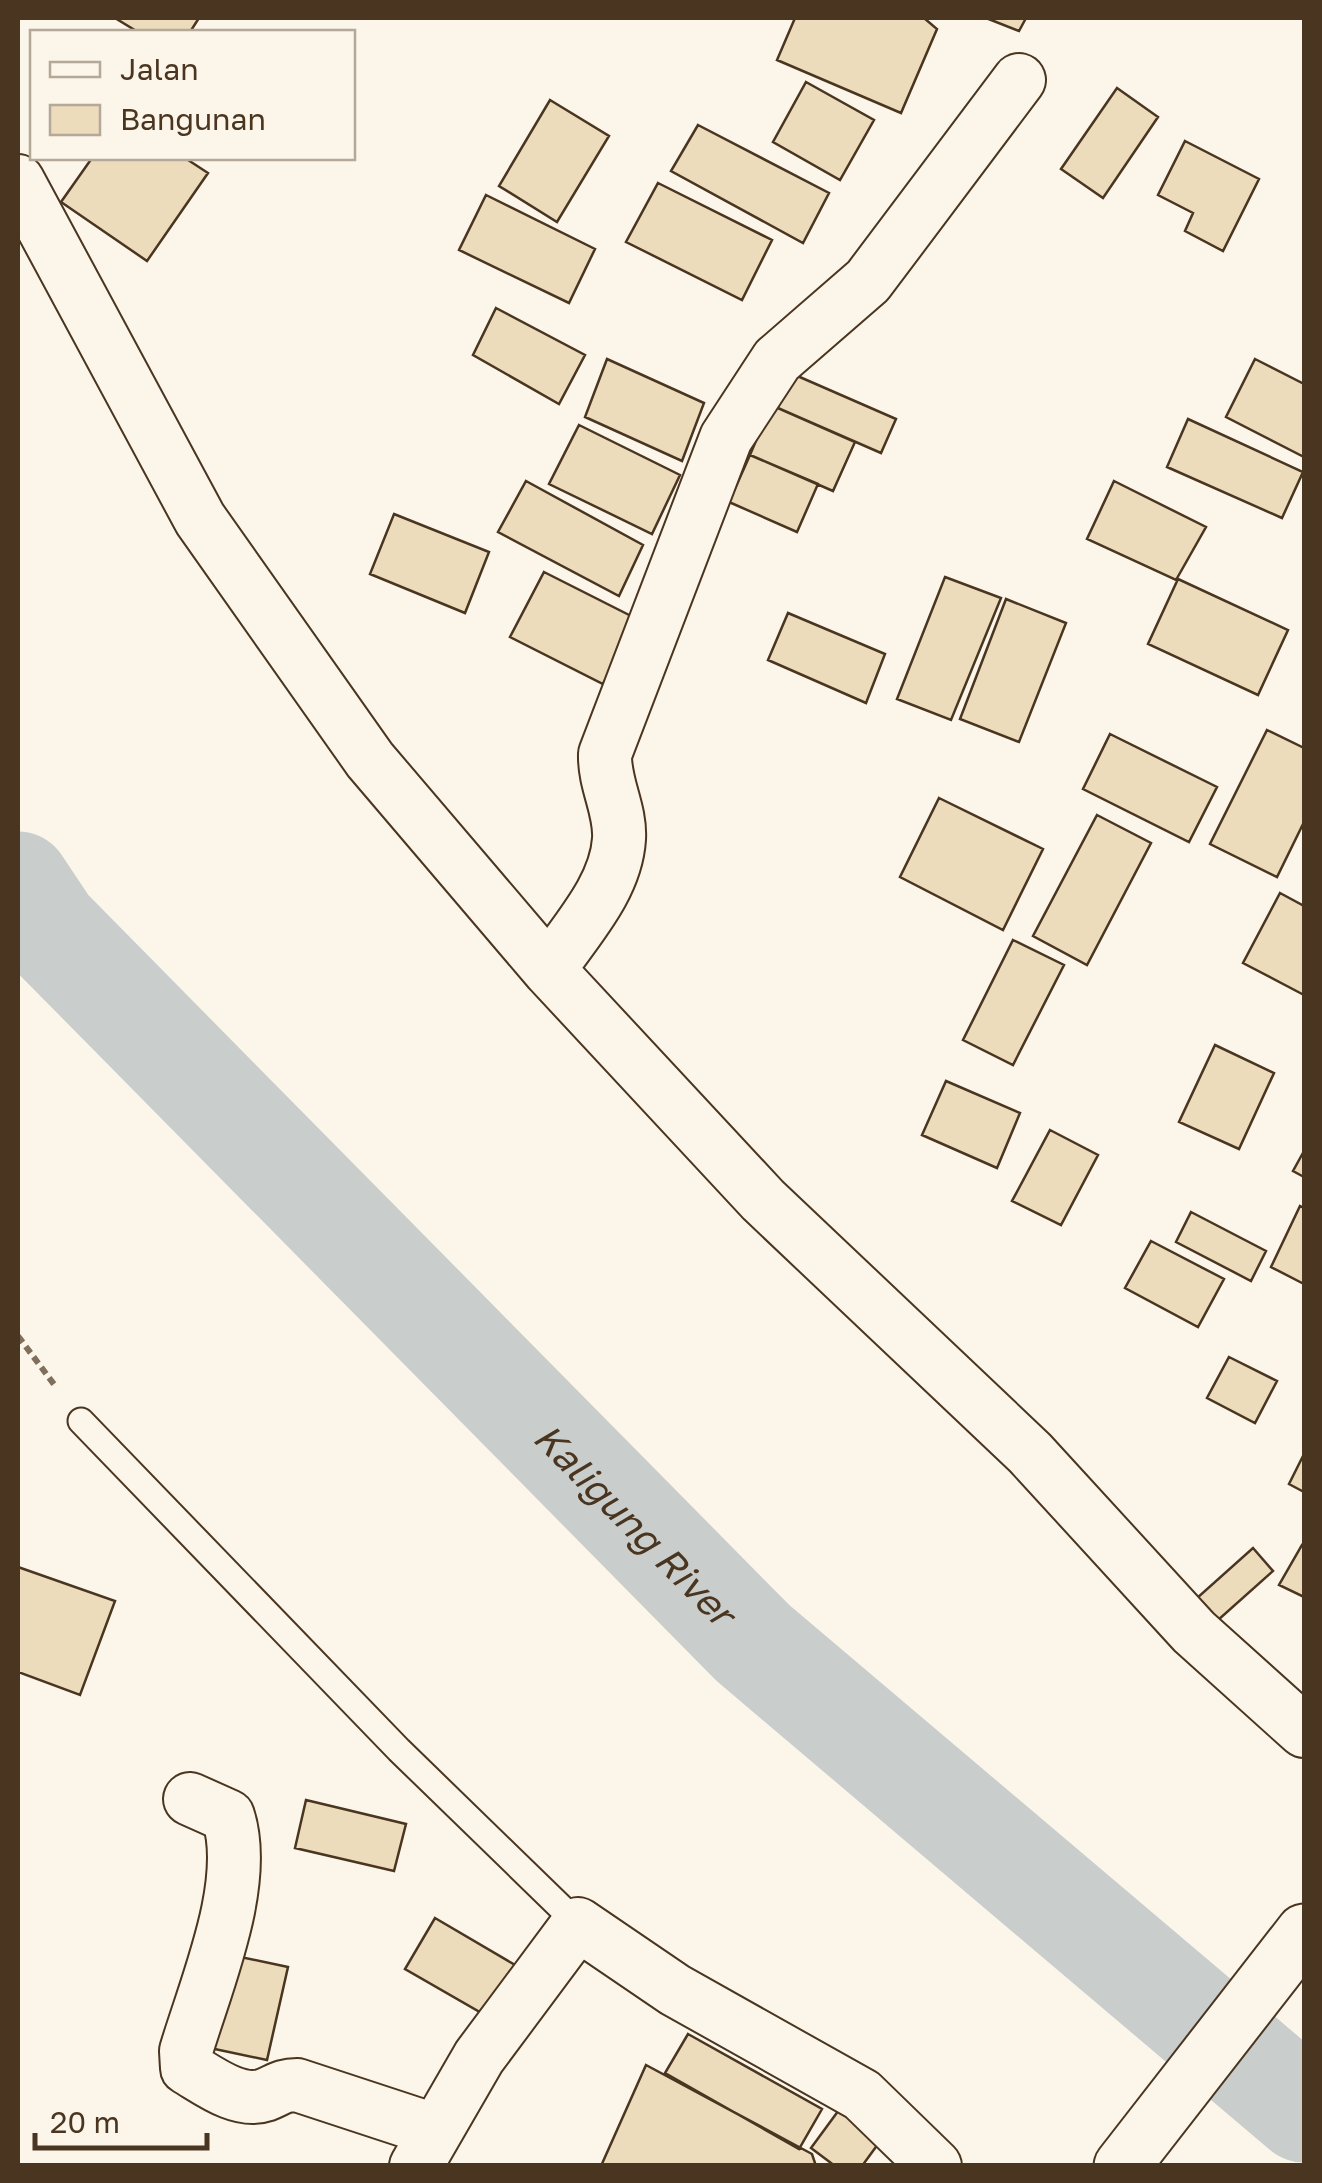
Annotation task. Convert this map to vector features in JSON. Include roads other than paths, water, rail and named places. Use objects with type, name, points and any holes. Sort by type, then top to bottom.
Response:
[{"type":"main road","points":[[1122,2166],[1304,1932]]},
{"type":"street","points":[[549,970],[611,878],[619,837],[604,778],[605,754],[667,583],[726,438],[777,360],[868,281],[1019,80]]},
{"type":"street","points":[[18,181],[200,519],[370,760],[549,970],[763,1200],[1030,1453],[1194,1632],[1304,1731]]},
{"type":"street","points":[[190,1799],[228,1816],[238,1845],[225,1931],[186,2052],[187,2068],[246,2098],[265,2095],[281,2085],[297,2085],[425,2148],[480,2057],[578,1924],[675,1990],[862,2095],[935,2166]]},
{"type":"lane","points":[[82,1421],[399,1750],[578,1924]]},
{"type":"waterway","name":"Kaligung River","points":[[18,884],[48,929],[753,1643],[1304,2110]]}]
